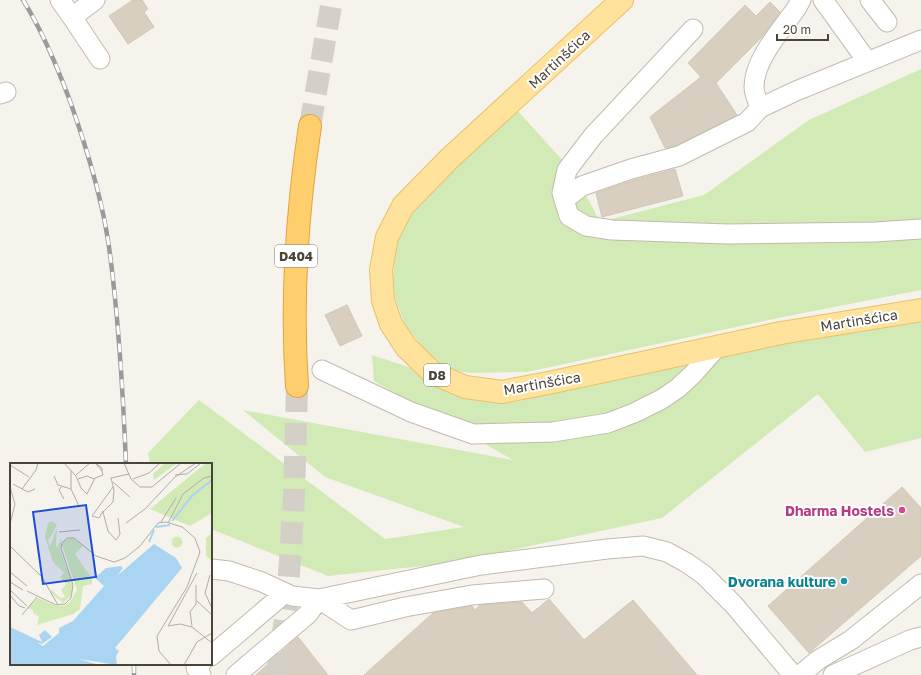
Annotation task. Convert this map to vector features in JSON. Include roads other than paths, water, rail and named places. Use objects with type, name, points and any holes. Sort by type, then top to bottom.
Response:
[{"type":"highway","name":"D404","points":[[297,386],[294,313],[295,261],[299,208],[310,126]]},
{"type":"main road","name":"Martinšćica","points":[[622,0],[450,158],[403,206],[387,237],[381,270],[383,301],[391,324],[406,347],[433,373],[465,387],[502,392],[781,333],[921,310]]},
{"type":"street","points":[[60,0],[100,59]]},
{"type":"street","points":[[72,17],[95,0]]},
{"type":"street","points":[[760,108],[754,89],[754,78],[759,63],[801,0]]},
{"type":"street","points":[[822,0],[867,61]]},
{"type":"street","points":[[870,0],[887,22]]},
{"type":"street","points":[[693,29],[593,136],[567,170],[562,193],[569,216],[586,226],[612,230],[728,234],[875,232],[921,229]]},
{"type":"street","points":[[564,200],[582,186],[631,168],[678,156],[713,137],[747,122],[760,108],[796,90],[921,40]]},
{"type":"street","points":[[322,370],[411,412],[474,434],[553,432],[608,423],[634,413],[655,402],[683,383],[717,347]]},
{"type":"street","points":[[212,569],[229,571],[262,582],[292,596],[319,599],[481,565],[607,549],[643,546],[667,552],[687,563],[704,575],[734,605],[793,675]]},
{"type":"street","points":[[800,675],[818,660],[851,640],[921,584]]},
{"type":"street","points":[[319,599],[351,620],[405,607],[472,595],[544,589]]},
{"type":"street","points":[[212,655],[285,593]]},
{"type":"street","points":[[236,675],[308,614],[319,599]]},
{"type":"street","points":[[833,675],[910,640],[921,637]]},
{"type":"street","points":[[200,665],[196,668],[201,675]]},
{"type":"tunnel","points":[[310,126],[332,0]]},
{"type":"tunnel","points":[[277,675],[287,605],[294,498],[297,386]]},
{"type":"railway","points":[[23,0],[55,62],[76,119],[98,191],[109,247],[118,328],[126,463]]},
{"type":"railway","points":[[134,665],[134,675]]},
{"type":"place","name":"Dharma Hostels","points":[[902,510]]},
{"type":"place","name":"Dvorana kulture","points":[[844,581]]}]
